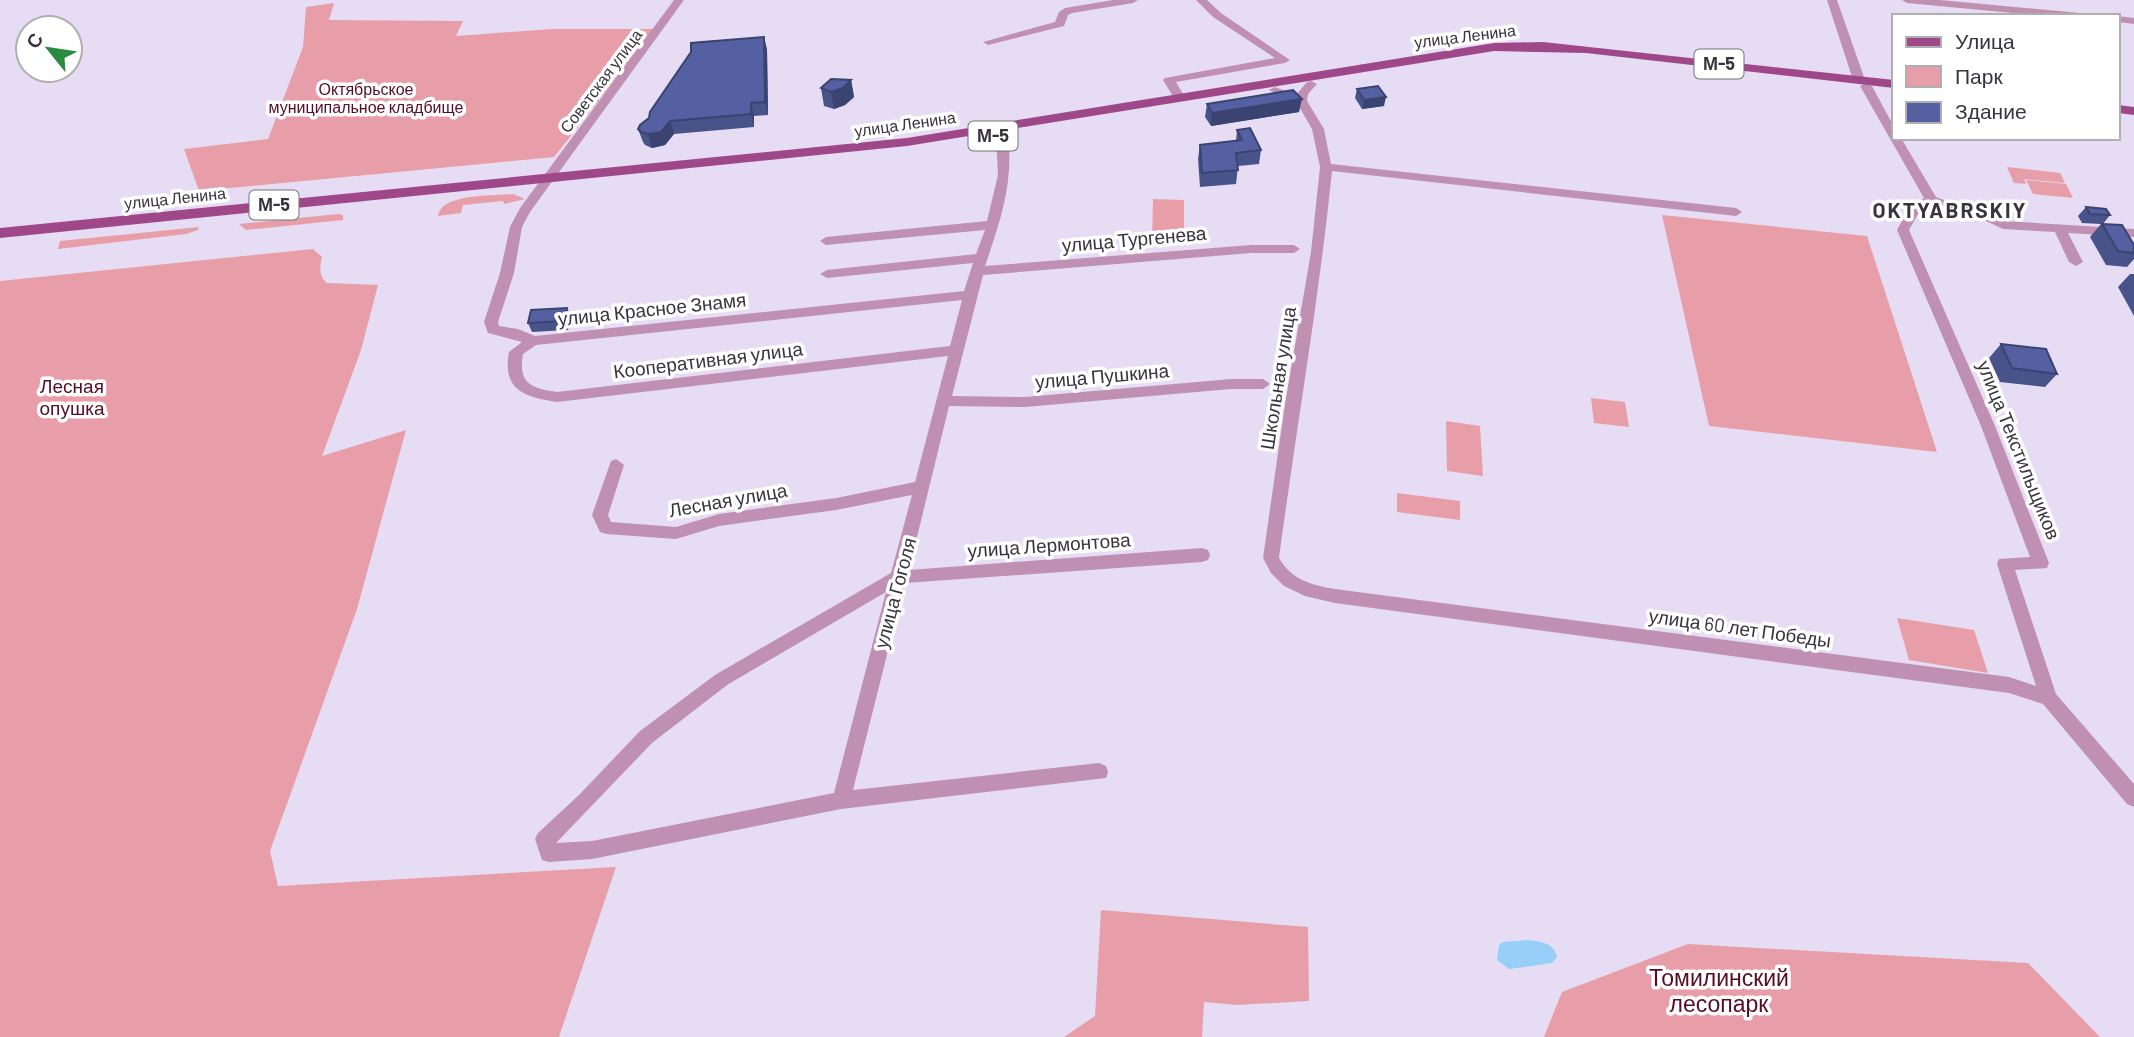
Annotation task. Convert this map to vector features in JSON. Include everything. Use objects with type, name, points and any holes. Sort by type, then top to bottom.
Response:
[{"type":"main road","name":"улица Ленина","points":[[0,240],[868,147],[1180,99],[1463,51],[1524,46],[1586,49],[1862,83],[1892,90]]},
{"type":"main road","name":"улица Ленина","points":[[0,233],[828,158],[1002,135],[1470,57],[1546,53],[1892,84]]},
{"type":"street","name":"Советская улица","points":[[544,183],[679,0]]},
{"type":"street","points":[[988,42],[1060,24],[1063,14],[1069,10],[1131,0]]},
{"type":"street","points":[[1180,99],[1169,79],[1285,60],[1217,15],[1201,0]]},
{"type":"street","points":[[1832,0],[1862,83],[1892,133]]},
{"type":"street","points":[[1908,0],[2058,14]]},
{"type":"street","points":[[1275,90],[1301,101],[1302,93],[1311,84]]},
{"type":"street","name":"Школьная улица","points":[[1294,585],[1280,576],[1271,558],[1292,404],[1317,252],[1326,167],[1318,129],[1301,101]]},
{"type":"street","name":"улица Гоголя","points":[[841,800],[970,295],[1002,188],[1002,135]]},
{"type":"street","points":[[1896,140],[1931,201],[1974,211],[2003,226],[2134,233]]},
{"type":"street","points":[[1326,167],[1735,212]]},
{"type":"street","name":"улица Красное Знамя","points":[[544,183],[516,227],[507,272],[490,326],[533,341],[970,295]]},
{"type":"street","name":"улица Текстильщиков","points":[[1931,201],[1919,205],[1909,215],[1903,230],[1988,426],[2041,563],[2005,564],[2049,698]]},
{"type":"street","points":[[825,240],[990,225]]},
{"type":"street","points":[[2060,230],[2076,262]]},
{"type":"street","name":"улица Тургенева","points":[[979,265],[1294,248]]},
{"type":"street","points":[[827,274],[979,265]]},
{"type":"street","name":"Кооперативная улица","points":[[533,341],[516,352],[514,374],[520,385],[528,391],[557,397],[958,350]]},
{"type":"street","name":"улица Пушкина","points":[[944,401],[1026,402],[1231,383],[1263,384]]},
{"type":"street","name":"Лесная улица","points":[[616,465],[600,515],[606,528],[676,533],[719,520],[836,504],[922,487]]},
{"type":"street","name":"улица Лермонтова","points":[[899,577],[1202,555]]},
{"type":"street","points":[[899,577],[721,680],[646,737],[586,801],[545,839],[549,853],[592,850],[841,800],[1099,772]]},
{"type":"street","name":"улица 60 лет Победы","points":[[1294,585],[1335,596],[2009,685],[2049,698]]},
{"type":"street","points":[[2049,698],[2134,798]]},
{"type":"green space","name":"Октябрьское муниципальное кладбище","points":[[334,3],[329,20],[463,21],[456,36],[552,29],[656,29],[554,157],[199,191],[184,149],[268,139],[303,47],[306,7]]},
{"type":"green space","points":[[2007,167],[2060,173],[2065,183],[2024,179],[2026,184],[2014,183]]},
{"type":"green space","points":[[2026,180],[2066,184],[2073,198],[2033,194]]},
{"type":"green space","points":[[513,194],[525,199],[504,204],[503,201],[463,205],[461,213],[438,216],[448,203],[458,199]]},
{"type":"green space","points":[[1153,199],[1184,200],[1184,244],[1152,243]]},
{"type":"green space","points":[[343,215],[343,220],[246,230],[239,224]]},
{"type":"green space","points":[[1662,215],[1867,236],[1937,452],[1709,426]]},
{"type":"green space","points":[[199,227],[198,230],[186,234],[58,249],[60,241]]},
{"type":"green space","name":"Лесная опушка","points":[[313,249],[322,257],[321,274],[327,283],[378,285],[361,350],[322,456],[406,430],[357,609],[270,851],[278,886],[616,867],[559,1037],[0,1037],[0,281]]},
{"type":"green space","points":[[1591,398],[1625,402],[1629,427],[1594,423]]},
{"type":"green space","points":[[1446,421],[1480,426],[1483,476],[1447,471]]},
{"type":"green space","points":[[1397,493],[1460,501],[1460,520],[1397,512]]},
{"type":"green space","points":[[1897,618],[1974,630],[1988,673],[1909,660]]},
{"type":"green space","points":[[1101,910],[1308,927],[1309,1001],[1237,1005],[1204,1002],[1202,1037],[1064,1037],[1095,1016]]},
{"type":"green space","name":"Томилинский лесопарк","points":[[1688,944],[2028,963],[2100,1037],[1544,1037],[1562,992]]},
{"type":"water","points":[[1528,940],[1550,946],[1557,957],[1552,963],[1509,969],[1497,960],[1499,945],[1503,942]]},
{"type":"building","points":[[764,37],[765,102],[751,103],[751,114],[670,121],[661,132],[648,134],[638,129],[649,118],[650,112],[691,52],[691,43]]},
{"type":"building","points":[[831,79],[851,80],[843,88],[831,92],[821,88]]},
{"type":"building","points":[[1378,86],[1386,97],[1364,100],[1357,89]]},
{"type":"building","points":[[1293,90],[1302,99],[1212,113],[1207,104]]},
{"type":"building","points":[[1250,128],[1261,150],[1236,153],[1238,170],[1202,173],[1200,145],[1242,140],[1237,130]]},
{"type":"building","points":[[2086,207],[2106,209],[2110,215],[2090,214]]},
{"type":"building","points":[[2102,224],[2122,225],[2134,245],[2134,253],[2118,251]]},
{"type":"building","points":[[567,308],[564,321],[528,323],[531,310]]},
{"type":"building","points":[[2001,344],[2046,349],[2057,374],[2012,368]]},
{"type":"district","name":"OKTYABRSKIY","points":[[1950,211]]}]
